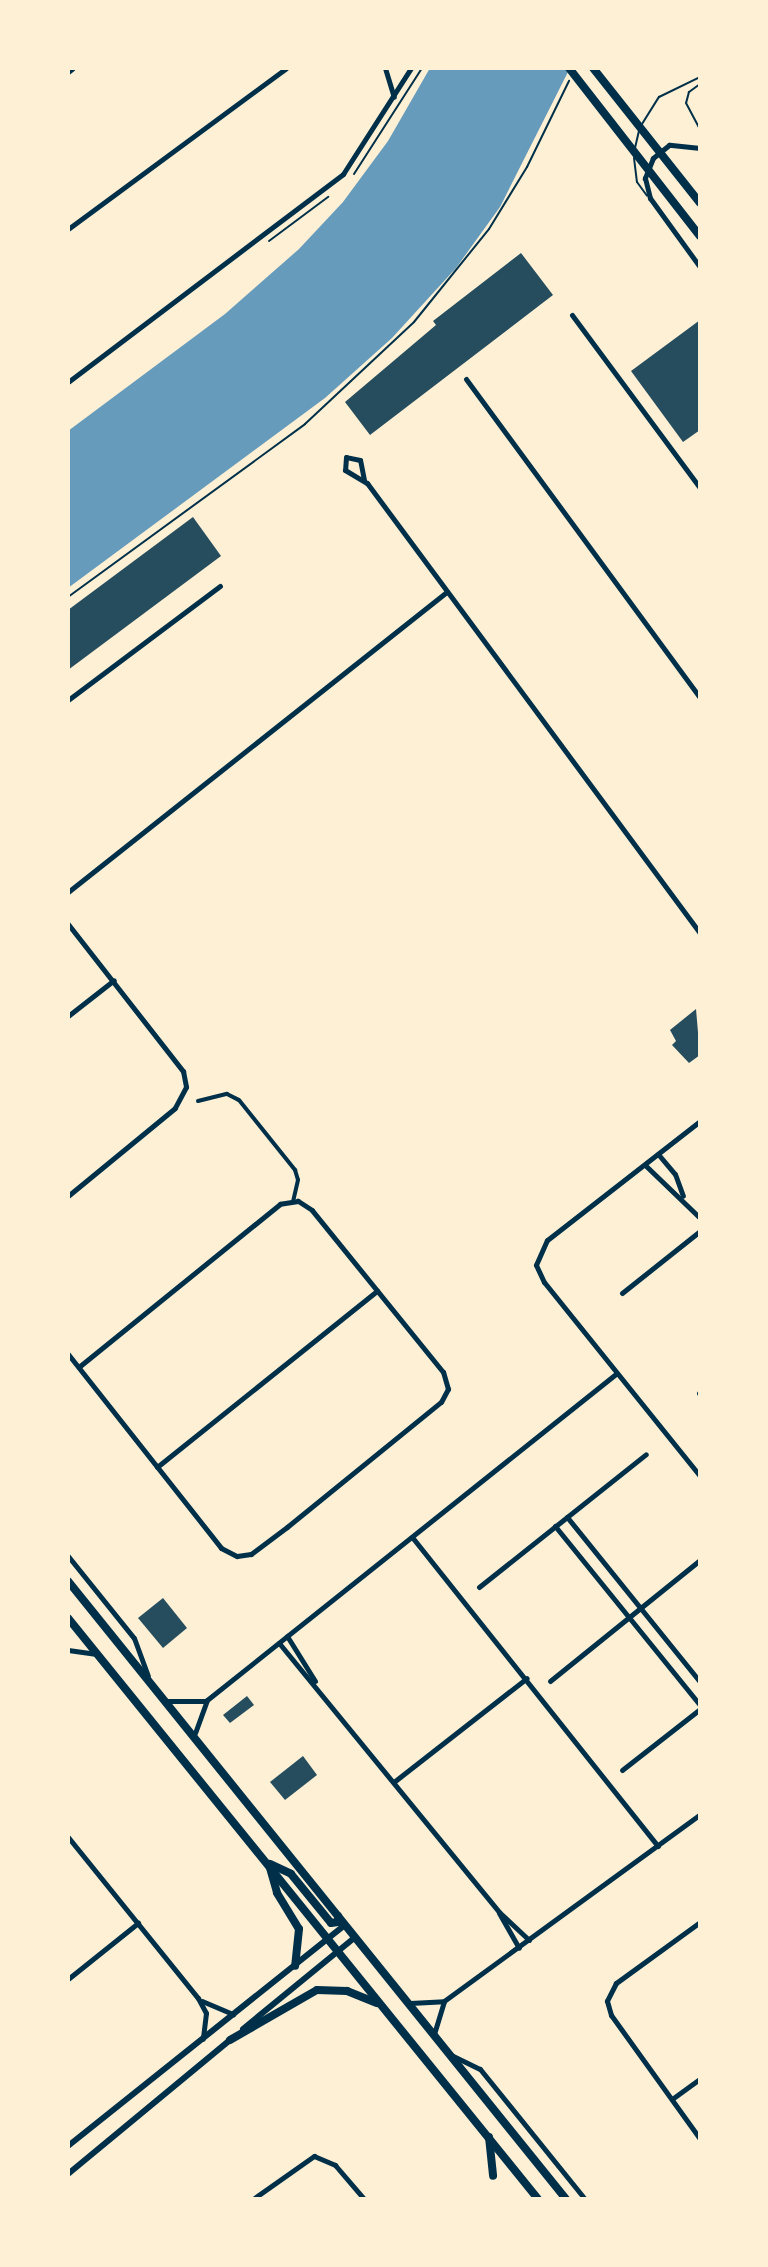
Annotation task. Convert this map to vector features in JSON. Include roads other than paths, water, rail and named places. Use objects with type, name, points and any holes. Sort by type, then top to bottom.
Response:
[{"type":"main road","points":[[593,68],[700,203]]},
{"type":"main road","points":[[570,73],[700,236]]},
{"type":"main road","points":[[68,1581],[195,1733],[433,2039],[566,2199]]},
{"type":"main road","points":[[68,1618],[538,2199]]},
{"type":"main road","points":[[269,1864],[291,1874],[331,1923],[338,1922],[338,1916]]},
{"type":"main road","points":[[269,1864],[277,1893],[299,1929],[295,1966]]},
{"type":"main road","points":[[230,2040],[317,1990],[347,1991],[383,2007]]},
{"type":"main road","points":[[488,2136],[493,2176]]},
{"type":"street","points":[[68,72],[73,68]]},
{"type":"street","points":[[68,229],[286,68]]},
{"type":"street","points":[[385,68],[394,99]]},
{"type":"street","points":[[68,382],[343,174],[394,99],[411,68]]},
{"type":"street","points":[[700,148],[678,143],[660,151],[647,171],[650,198],[700,267]]},
{"type":"street","points":[[572,315],[700,488]]},
{"type":"street","points":[[466,379],[700,698]]},
{"type":"street","points":[[364,480],[345,470],[346,457],[360,460],[364,480],[700,933]]},
{"type":"street","points":[[68,700],[220,586]]},
{"type":"street","points":[[68,892],[447,592]]},
{"type":"street","points":[[68,924],[183,1071],[186,1087],[175,1108],[68,1196]]},
{"type":"street","points":[[68,1016],[114,980]]},
{"type":"street","points":[[198,1101],[227,1094],[239,1100],[295,1170],[298,1180],[293,1201]]},
{"type":"street","points":[[700,1121],[541,1247],[536,1265],[544,1282],[700,1476]]},
{"type":"street","points":[[658,1154],[675,1174],[683,1196]]},
{"type":"street","points":[[645,1165],[683,1196],[700,1218]]},
{"type":"street","points":[[68,1354],[221,1548],[237,1556],[251,1554],[287,1527],[441,1402],[448,1389],[443,1372],[308,1206],[293,1201],[280,1204],[79,1367]]},
{"type":"street","points":[[622,1293],[700,1231]]},
{"type":"street","points":[[157,1467],[377,1291]]},
{"type":"street","points":[[195,1733],[207,1700],[617,1373]]},
{"type":"street","points":[[479,1587],[646,1454]]},
{"type":"street","points":[[567,1517],[700,1682]]},
{"type":"street","points":[[555,1526],[700,1707],[622,1770]]},
{"type":"street","points":[[412,1537],[658,1846]]},
{"type":"street","points":[[68,1556],[134,1638],[148,1677]]},
{"type":"street","points":[[550,1681],[700,1560]]},
{"type":"street","points":[[287,1636],[315,1682]]},
{"type":"street","points":[[279,1643],[315,1682],[499,1912],[529,1940]]},
{"type":"street","points":[[68,1650],[99,1655]]},
{"type":"street","points":[[395,1781],[527,1678]]},
{"type":"street","points":[[167,1701],[207,1700]]},
{"type":"street","points":[[405,2002],[444,2001],[700,1814]]},
{"type":"street","points":[[68,1837],[198,1998],[206,2013],[203,2039]]},
{"type":"street","points":[[499,1912],[519,1948]]},
{"type":"street","points":[[700,1922],[616,1983],[607,2001],[611,2015],[700,2139]]},
{"type":"street","points":[[68,1979],[138,1923]]},
{"type":"street","points":[[68,2146],[345,1925]]},
{"type":"street","points":[[68,2174],[354,1938]]},
{"type":"street","points":[[198,1998],[235,2014]]},
{"type":"street","points":[[433,2039],[444,2001]]},
{"type":"street","points":[[447,2054],[480,2069],[585,2199]]},
{"type":"street","points":[[672,2099],[700,2079]]},
{"type":"street","points":[[253,2199],[314,2156],[335,2165],[364,2199]]},
{"type":"lane","points":[[650,198],[634,172],[641,126],[659,97],[700,77]]},
{"type":"lane","points":[[700,84],[689,92],[686,103],[700,129]]},
{"type":"water","points":[[430,68],[570,68],[500,207],[456,268],[392,338],[325,398],[68,588],[68,431],[225,314],[299,249],[343,202],[388,141]]}]
